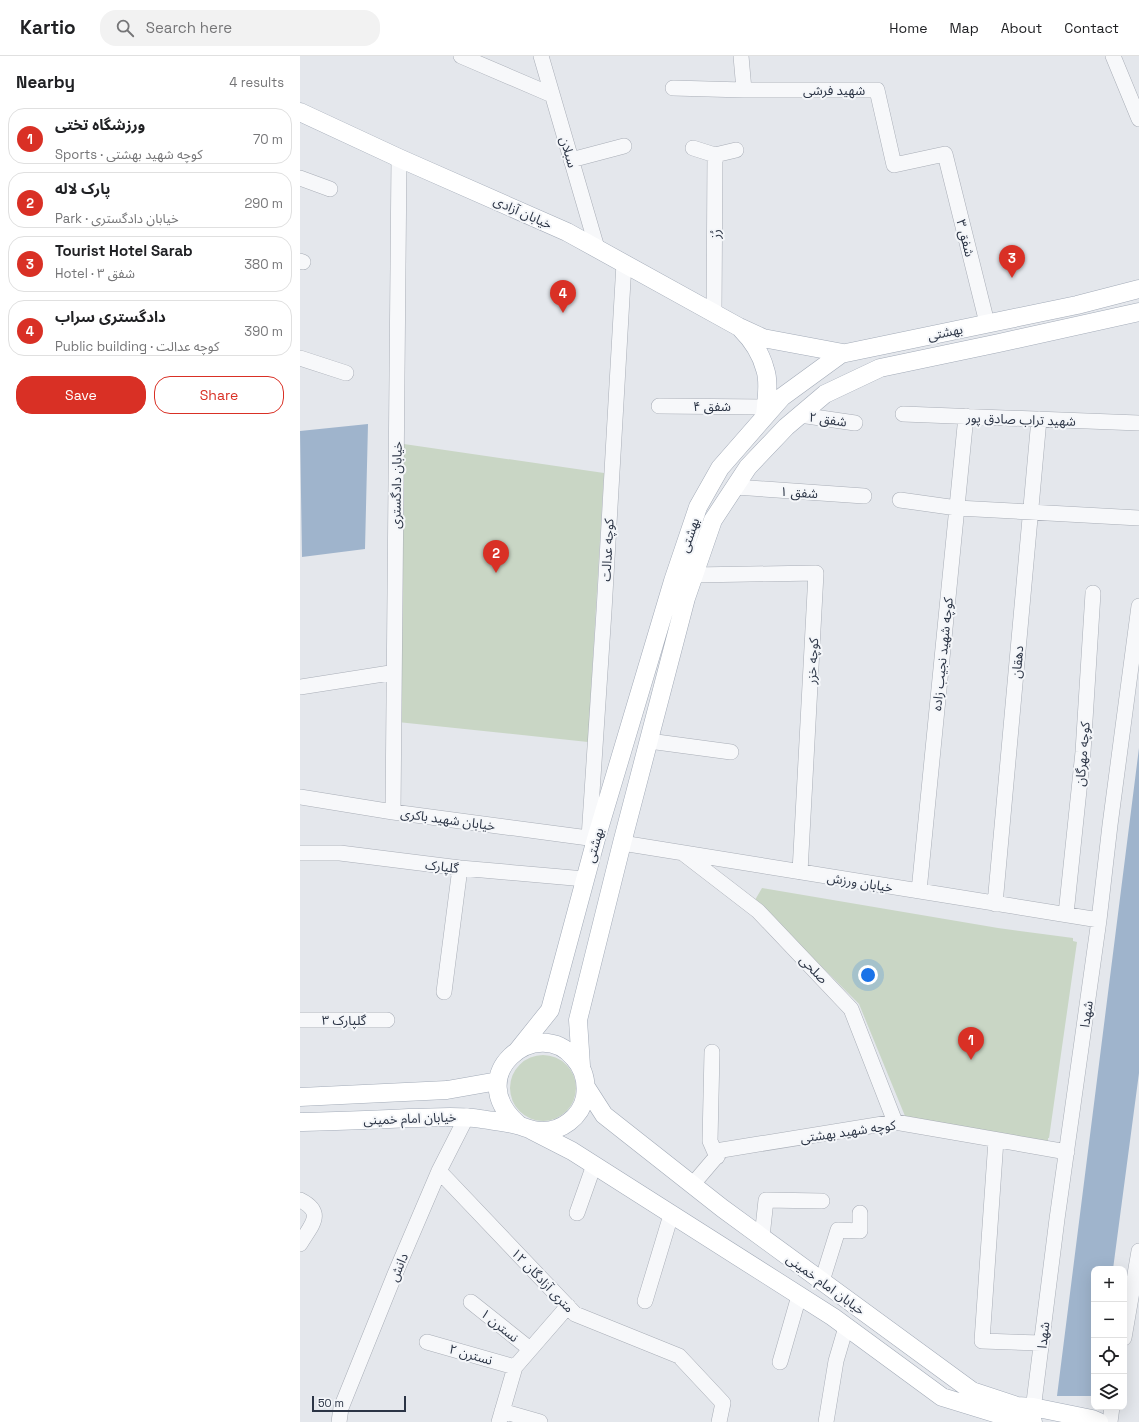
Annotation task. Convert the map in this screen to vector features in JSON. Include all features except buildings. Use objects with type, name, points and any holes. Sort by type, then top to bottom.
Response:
[{"type":"main road","name":"خیابان آزادی","points":[[300,112],[399,158],[567,232],[739,327]]},
{"type":"main road","name":"بهشتی","points":[[518,1050],[550,1010],[585,879],[592,838],[698,506],[720,468],[765,412],[782,397],[843,353],[1077,305],[1139,289]]},
{"type":"main road","name":"بهشتی","points":[[580,1066],[578,1020],[622,843],[686,598],[713,520],[748,467],[786,427],[825,394],[880,368],[1139,312]]},
{"type":"main road","points":[[739,327],[763,338],[843,353]]},
{"type":"main road","points":[[739,327],[751,339],[766,370],[767,383],[765,412]]},
{"type":"main road","points":[[592,838],[622,843]]},
{"type":"main road","points":[[541,1043],[553,1044],[574,1056],[580,1066],[585,1077],[586,1088],[584,1099],[580,1110],[564,1125],[553,1130],[542,1132],[525,1128],[509,1117],[501,1106],[498,1094],[498,1081],[501,1069],[508,1058],[518,1050],[529,1045],[541,1043]]},
{"type":"main road","name":"خیابان امام خمینی","points":[[300,1097],[448,1090],[498,1081]]},
{"type":"main road","name":"خیابان امام خمینی","points":[[586,1088],[604,1115],[762,1237],[972,1391],[1017,1406],[1032,1418]]},
{"type":"main road","name":"خیابان امام خمینی","points":[[301,1124],[467,1116],[525,1128],[572,1151],[799,1296],[846,1327],[942,1397],[1014,1419],[1092,1419],[1099,1422]]},
{"type":"street","points":[[461,56],[552,95]]},
{"type":"street","name":"سبلان","points":[[541,56],[597,248]]},
{"type":"street","points":[[673,88],[744,90],[741,56]]},
{"type":"street","points":[[1113,56],[1139,119]]},
{"type":"street","name":"شهید فرشی","points":[[744,90],[877,90],[894,165],[945,154]]},
{"type":"street","points":[[571,160],[624,146]]},
{"type":"street","points":[[693,148],[715,155],[736,150]]},
{"type":"street","name":"شفق ۳","points":[[945,154],[987,323]]},
{"type":"street","name":"رُز","points":[[714,313],[715,155]]},
{"type":"street","name":"خیابان دادگستری","points":[[393,812],[399,158]]},
{"type":"street","points":[[300,178],[330,189]]},
{"type":"street","name":"کوچه عدالت","points":[[592,838],[624,263]]},
{"type":"street","points":[[300,358],[346,373]]},
{"type":"street","name":"شفق ۴","points":[[659,406],[765,412]]},
{"type":"street","name":"شهید تراب صادق پور","points":[[903,414],[1139,423]]},
{"type":"street","name":"شفق ۲","points":[[800,415],[855,423]]},
{"type":"street","name":"کوچه شهید نجیب زاده","points":[[919,891],[966,416]]},
{"type":"street","name":"دهقان","points":[[995,904],[1039,419]]},
{"type":"street","name":"شفق ۱","points":[[735,487],[864,496]]},
{"type":"street","points":[[900,500],[957,508],[1139,518]]},
{"type":"street","name":"کوچه خزر","points":[[694,575],[816,573],[800,872]]},
{"type":"street","name":"کوچه مهرگان","points":[[1066,914],[1083,752],[1093,593]]},
{"type":"street","name":"شهدا","points":[[1032,1418],[1066,1152],[1099,920],[1139,606]]},
{"type":"street","points":[[300,687],[390,673]]},
{"type":"street","points":[[649,741],[731,752]]},
{"type":"street","name":"خیابان شهید باکری","points":[[300,798],[393,812],[592,838]]},
{"type":"street","name":"خیابان ورزش","points":[[622,843],[1099,920]]},
{"type":"street","name":"گلپارک","points":[[300,853],[340,853],[460,868],[585,879]]},
{"type":"street","name":"صلحی","points":[[683,853],[758,911],[851,1009],[895,1122]]},
{"type":"street","points":[[444,992],[460,868]]},
{"type":"street","name":"گلپارک ۳","points":[[300,1020],[387,1020]]},
{"type":"street","points":[[712,1052],[710,1141],[717,1157]]},
{"type":"street","name":"دانش","points":[[339,1422],[341,1408],[395,1274],[439,1172],[467,1116]]},
{"type":"street","name":"کوچه شهید بهشتی","points":[[693,1184],[722,1150],[895,1122],[1066,1152]]},
{"type":"street","points":[[996,1140],[982,1341],[1042,1344]]},
{"type":"street","points":[[577,1212],[594,1165]]},
{"type":"street","name":"۱۲ متری آزادگان","points":[[439,1172],[575,1314],[679,1356],[723,1403],[719,1422]]},
{"type":"street","points":[[300,1200],[310,1205],[314,1210],[315,1218],[300,1244]]},
{"type":"street","points":[[762,1237],[766,1200],[822,1201]]},
{"type":"street","points":[[822,1281],[838,1230],[860,1231],[860,1213]]},
{"type":"street","points":[[645,1301],[672,1215]]},
{"type":"street","points":[[1127,1323],[1137,1274],[1139,1251]]},
{"type":"street","points":[[780,1362],[799,1296]]},
{"type":"street","name":"نسترن ۱","points":[[471,1302],[530,1349]]},
{"type":"street","points":[[540,1422],[500,1416],[515,1366],[568,1306]]},
{"type":"street","points":[[826,1422],[836,1361],[846,1327]]},
{"type":"street","name":"نسترن ۲","points":[[427,1342],[515,1366]]},
{"type":"street","points":[[1110,1422],[1112,1410]]},
{"type":"green space","points":[[397,443],[604,473],[588,742],[388,721]]},
{"type":"green space","points":[[762,888],[998,928],[1073,938],[1073,941],[1077,942],[1048,1143],[905,1116],[859,1004],[755,900]]},
{"type":"green space","points":[[537,1055],[549,1055],[561,1060],[571,1070],[576,1082],[574,1101],[561,1116],[549,1121],[537,1121],[525,1116],[515,1106],[510,1094],[510,1082],[515,1070],[525,1060]]},
{"type":"water","points":[[368,424],[365,549],[302,557],[300,431]]},
{"type":"water","points":[[1139,748],[1139,1073],[1113,1266],[1091,1266],[1091,1396],[1057,1396]]},
{"type":"place","name":"Tourist Hotel Sarab","points":[[1012,278]]},
{"type":"place","name":"دادگستری سراب","points":[[563,313]]},
{"type":"place","name":"پارک لاله","points":[[496,573]]},
{"type":"place","name":"ورزشگاه تختی","points":[[971,1060]]}]
